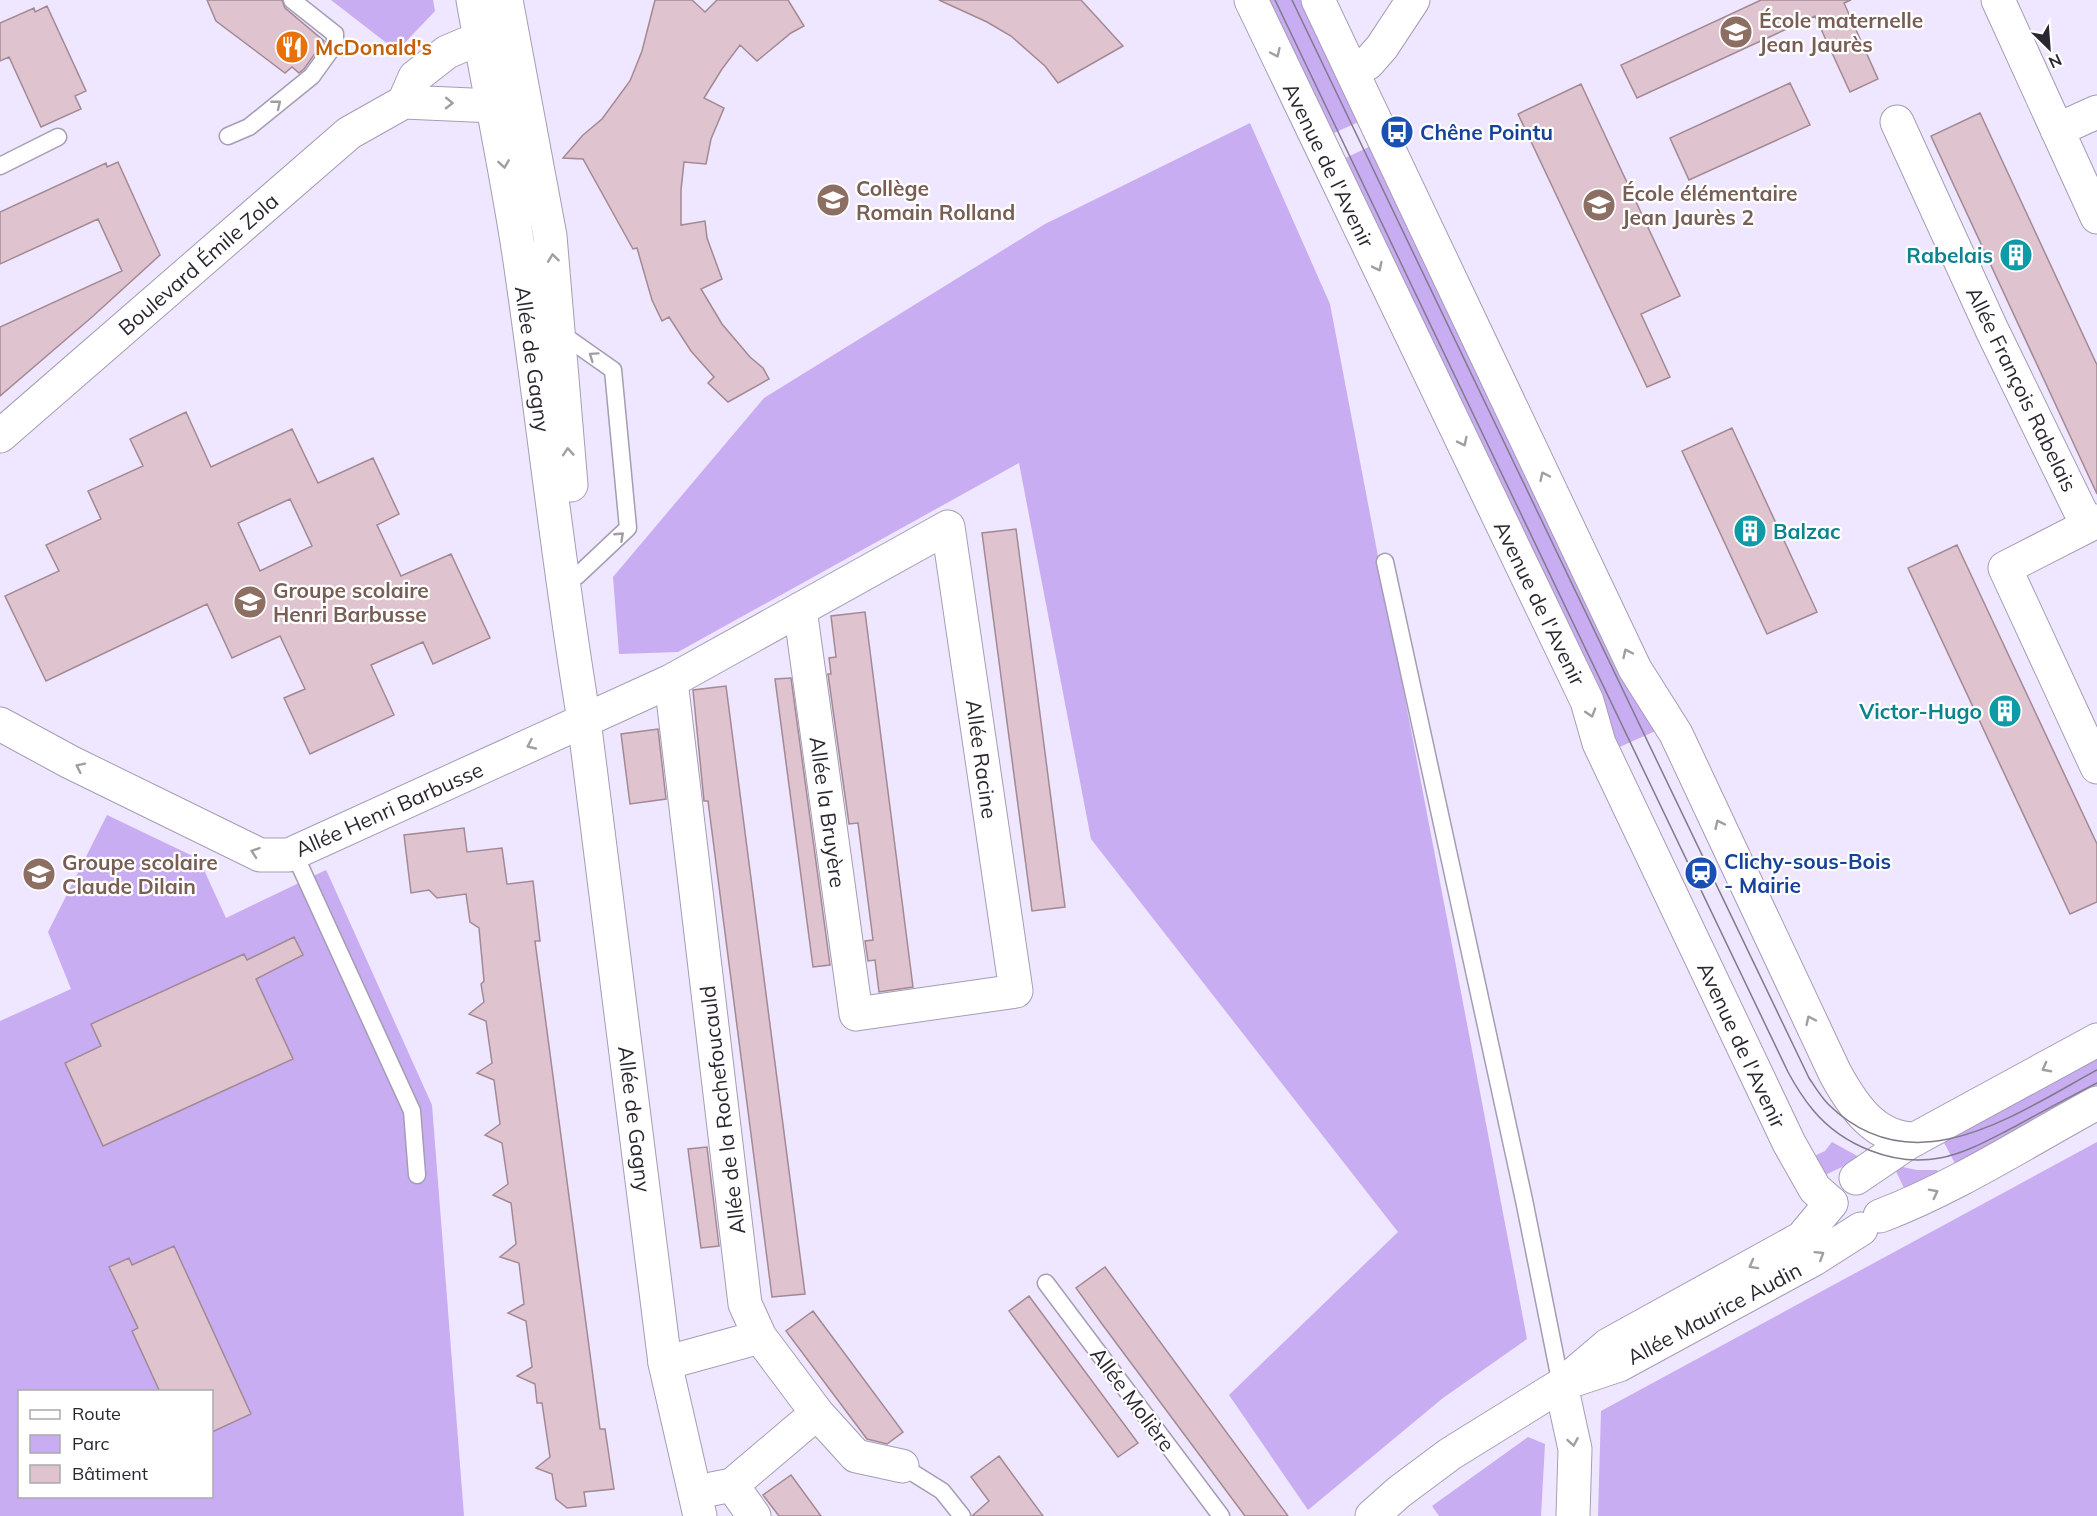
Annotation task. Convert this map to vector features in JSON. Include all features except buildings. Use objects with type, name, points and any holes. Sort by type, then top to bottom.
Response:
[{"type":"street","name":"Allée de Gagny","points":[[473,0],[519,254],[571,646],[584,720],[665,1363],[697,1505]]},
{"type":"street","name":"Allée de Gagny","points":[[506,0],[550,236],[582,643],[584,720]]},
{"type":"street","name":"Avenue de l'Avenir","points":[[1251,0],[1587,701],[1599,743],[1784,1132],[1815,1189],[1831,1203]]},
{"type":"street","points":[[1318,0],[1635,669],[1676,734],[1835,1073],[1846,1093],[1872,1124],[1900,1139],[1915,1139]]},
{"type":"street","points":[[1352,71],[1368,63],[1383,47],[1413,0]]},
{"type":"street","points":[[1998,0],[2097,217]]},
{"type":"street","points":[[494,106],[404,102],[415,76],[447,52],[480,38],[517,58]]},
{"type":"street","name":"Boulevard Émile Zola","points":[[0,436],[349,133],[404,102]]},
{"type":"street","points":[[2057,130],[2097,112]]},
{"type":"street","name":"Allée François Rabelais","points":[[1897,122],[1992,330],[2092,523]]},
{"type":"street","points":[[2092,523],[2005,568],[2097,767]]},
{"type":"street","name":"Allée Henri Barbusse","points":[[0,724],[70,762],[260,855],[289,855],[671,681],[948,527]]},
{"type":"street","name":"Allée Racine","points":[[856,1014],[1016,991],[948,527]]},
{"type":"street","name":"Allée la Bruyère","points":[[800,609],[856,1014]]},
{"type":"street","name":"Allée de la Rochefoucauld","points":[[671,681],[745,1304],[760,1337],[817,1413],[856,1456],[902,1466]]},
{"type":"street","points":[[1868,1175],[1881,1192],[1883,1200],[1870,1223],[1852,1229],[1837,1221],[1831,1203],[1838,1185],[1846,1179],[1868,1175],[1915,1139],[2097,1040]]},
{"type":"street","name":"Allée Maurice Audin","points":[[1561,1385],[1619,1365],[1814,1259],[1870,1223],[1954,1183],[2097,1103]]},
{"type":"street","points":[[1868,1175],[1876,1146],[1872,1124]]},
{"type":"street","name":"Allée Maurice Audin","points":[[1372,1516],[1399,1492],[1450,1454],[1561,1385],[1608,1344],[1802,1238],[1831,1203]]},
{"type":"street","points":[[665,1363],[760,1337]]},
{"type":"street","points":[[1561,1385],[1575,1449],[1573,1516]]},
{"type":"street","points":[[697,1505],[732,1485],[817,1413]]},
{"type":"street","points":[[732,1485],[754,1516]]},
{"type":"lane","points":[[228,136],[249,127],[312,76],[335,44],[335,34],[292,0]]},
{"type":"lane","points":[[0,166],[58,137]]},
{"type":"lane","points":[[559,332],[613,370],[628,528],[577,576]]},
{"type":"lane","points":[[1385,562],[1524,1200],[1561,1385]]},
{"type":"lane","points":[[294,853],[412,1111],[417,1175]]},
{"type":"lane","name":"Allée Molière","points":[[1046,1283],[1221,1516]]},
{"type":"lane","points":[[902,1466],[942,1491],[962,1516]]},
{"type":"green space","points":[[331,0],[433,0],[435,11],[397,51]]},
{"type":"green space","points":[[1260,0],[1305,0],[1363,120],[1325,137]]},
{"type":"green space","points":[[1250,123],[1330,304],[1527,1339],[1443,1398],[1308,1510],[1229,1395],[1398,1232],[1091,839],[1019,463],[678,652],[619,654],[613,577],[764,398],[1045,224]]},
{"type":"green space","points":[[1375,144],[1660,729],[1615,749],[1337,162]]},
{"type":"green space","points":[[107,815],[199,859],[226,918],[326,870],[432,1105],[464,1516],[0,1516],[0,1021],[71,989],[48,932]]},
{"type":"green space","points":[[2097,1054],[2097,1093],[1958,1169],[1941,1137]]},
{"type":"green space","points":[[1832,1142],[1861,1158],[1823,1176],[1812,1157],[1825,1151]]},
{"type":"green space","points":[[2097,1142],[2097,1516],[1598,1516],[1601,1411]]},
{"type":"green space","points":[[1893,1165],[1917,1170],[1937,1170],[1941,1177],[1904,1188]]},
{"type":"green space","points":[[1528,1437],[1545,1444],[1541,1516],[1439,1516],[1432,1506]]},
{"type":"tram line","points":[[1275,0],[1788,1072],[1809,1105],[1839,1134],[1854,1143],[1887,1156],[1923,1160],[1950,1156],[1970,1149],[2097,1083]]},
{"type":"tram line","points":[[1292,0],[1809,1078],[1820,1095],[1828,1104],[1861,1129],[1894,1140],[1929,1142],[1963,1135],[1998,1123],[2097,1070]]},
{"type":"place","name":"École maternelle Jean Jaurès","points":[[1736,32]]},
{"type":"place","name":"McDonald's","points":[[292,47]]},
{"type":"place","name":"Chêne Pointu","points":[[1397,132]]},
{"type":"place","name":"Collège Romain Rolland","points":[[833,200]]},
{"type":"place","name":"École élémentaire Jean Jaurès 2","points":[[1599,205]]},
{"type":"place","name":"Rabelais","points":[[2016,255]]},
{"type":"place","name":"Balzac","points":[[1750,531]]},
{"type":"place","name":"Groupe scolaire Henri Barbusse","points":[[250,602]]},
{"type":"place","name":"Victor-Hugo","points":[[2005,711]]},
{"type":"place","name":"Clichy-sous-Bois - Mairie","points":[[1701,873]]},
{"type":"place","name":"Groupe scolaire Claude Dilain","points":[[39,874]]}]
